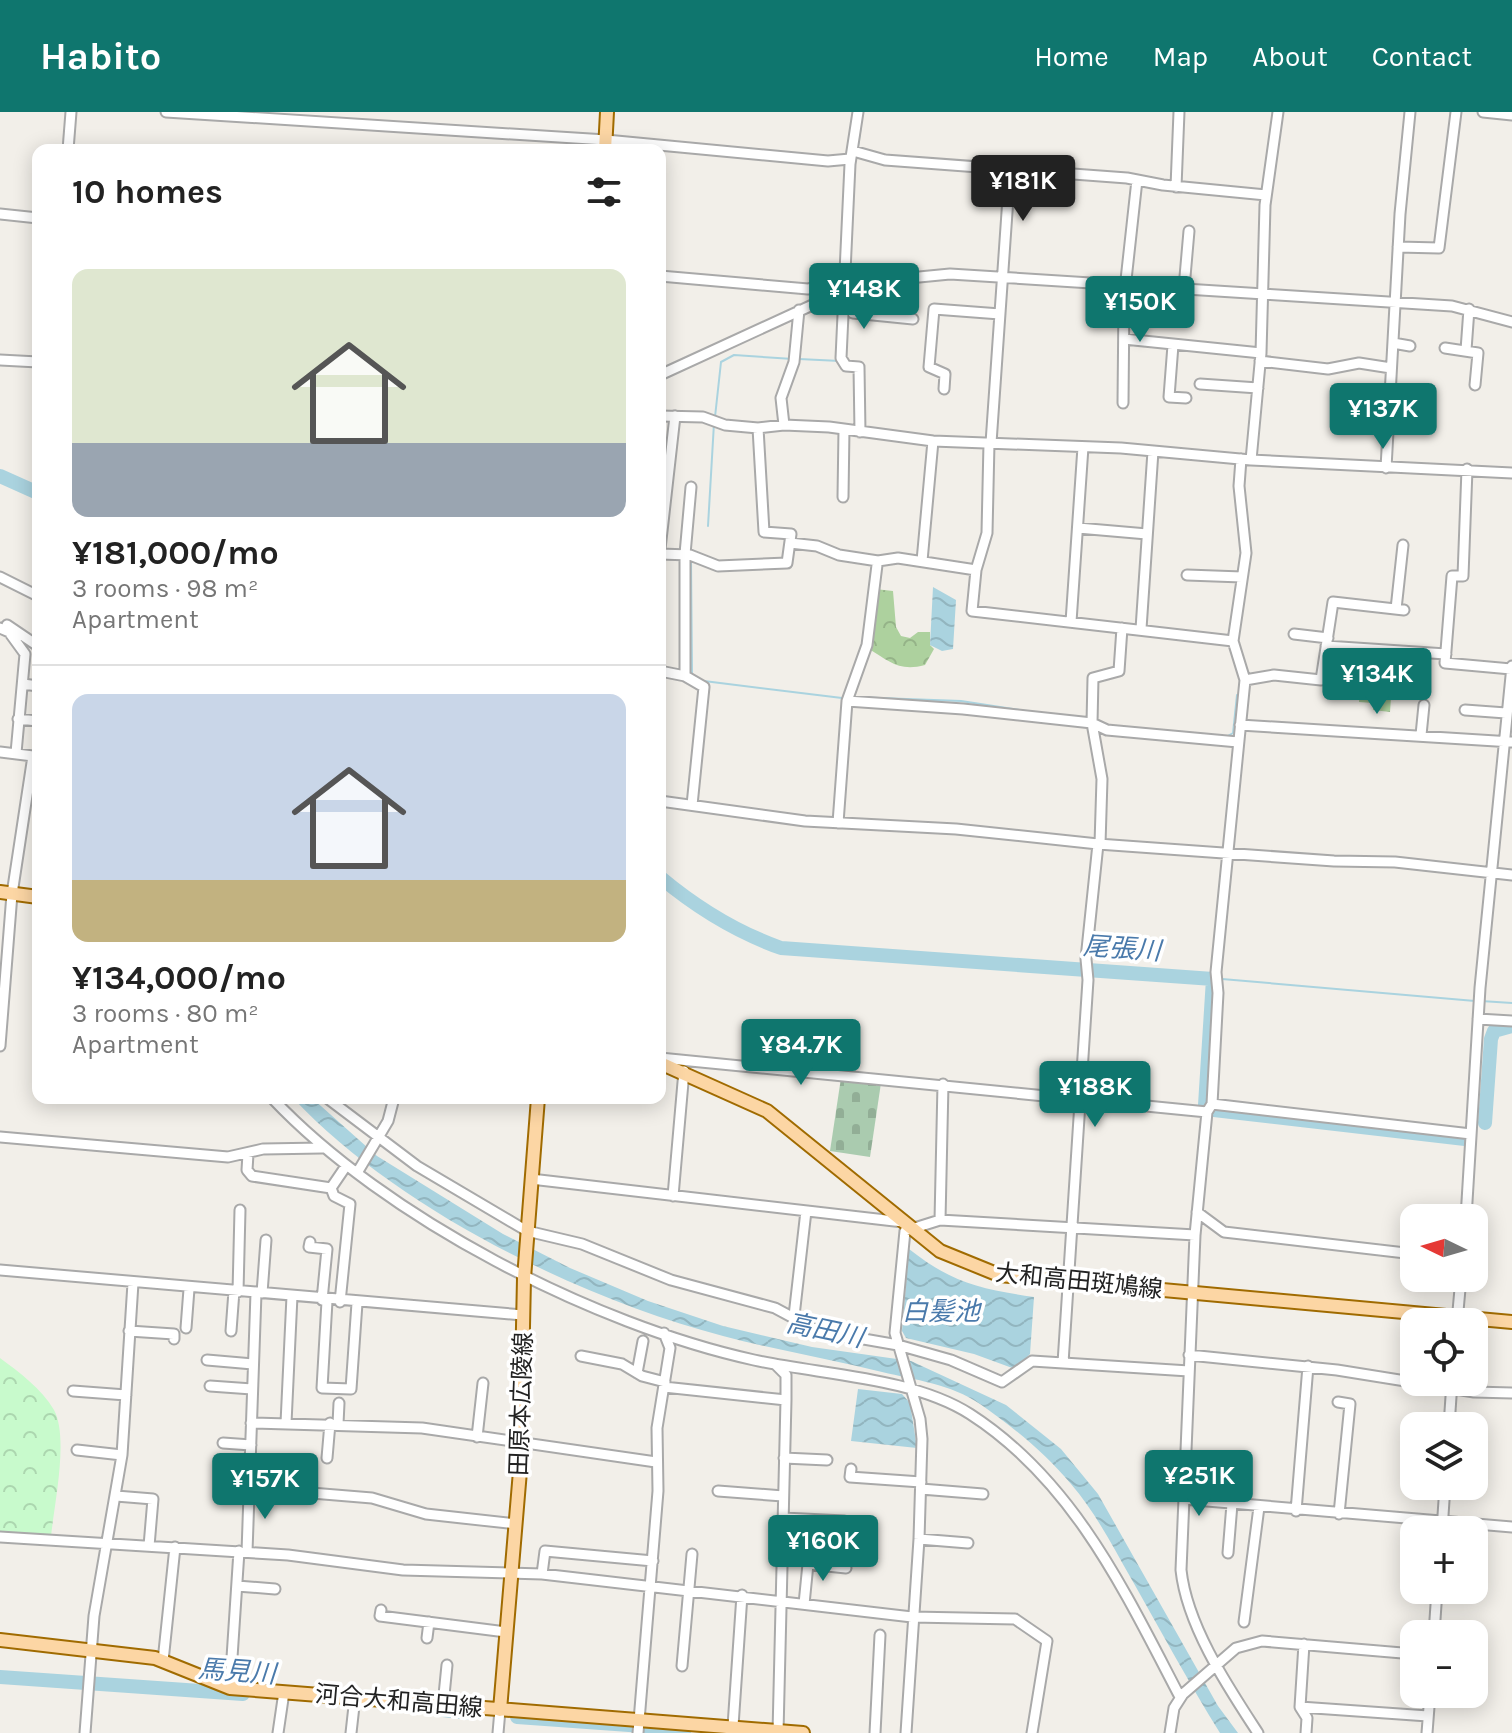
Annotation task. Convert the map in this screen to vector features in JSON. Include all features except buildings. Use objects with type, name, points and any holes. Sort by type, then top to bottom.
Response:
[{"type":"main road","points":[[605,144],[607,112]]},
{"type":"main road","points":[[6,893],[32,896]]},
{"type":"main road","name":"大和高田斑鳩線","points":[[666,1063],[767,1111],[940,1251],[969,1266],[999,1275],[1400,1314]]},
{"type":"main road","name":"田原本広陵線","points":[[500,1710],[521,1444],[524,1275],[537,1104]]},
{"type":"main road","name":"大和高田斑鳩線","points":[[1488,1321],[1512,1322]]},
{"type":"main road","name":"河合大和高田線","points":[[0,1640],[163,1661],[230,1688],[284,1696],[500,1710],[639,1728],[733,1726],[803,1733]]},
{"type":"street","points":[[68,144],[71,112]]},
{"type":"street","points":[[166,112],[592,144]]},
{"type":"street","points":[[858,112],[844,292],[843,361],[859,367],[860,432]]},
{"type":"street","points":[[1176,187],[1179,112]]},
{"type":"street","points":[[1258,1733],[1214,1666],[1182,1585],[1183,1499],[1195,1235],[1210,1107],[1218,988],[1216,972],[1245,680],[1233,641],[1246,543],[1239,486],[1258,388],[1266,195],[1278,112]]},
{"type":"street","points":[[1386,468],[1398,247],[1410,112]]},
{"type":"street","points":[[1398,247],[1439,248],[1456,112]]},
{"type":"street","points":[[1483,112],[1512,115]]},
{"type":"street","points":[[666,149],[828,161],[854,155],[1137,180],[1176,187],[1266,195]]},
{"type":"street","points":[[1010,169],[990,443],[987,533],[976,570],[972,611],[1233,641]]},
{"type":"street","points":[[1123,403],[1125,284],[1137,180]]},
{"type":"street","points":[[0,214],[32,217]]},
{"type":"street","points":[[1184,288],[1189,231]]},
{"type":"street","points":[[666,372],[844,292],[914,276],[1004,276],[1395,301],[1469,309],[1512,322]]},
{"type":"street","points":[[666,277],[844,292],[854,295],[853,313],[913,319]]},
{"type":"street","points":[[944,389],[945,374],[929,367],[934,309],[1000,314]]},
{"type":"street","points":[[1466,350],[1469,309]]},
{"type":"street","points":[[784,425],[781,398],[794,360],[799,310]]},
{"type":"street","points":[[1124,339],[1328,369],[1359,363],[1391,368]]},
{"type":"street","points":[[1393,343],[1410,346]]},
{"type":"street","points":[[1173,345],[1169,397],[1186,398]]},
{"type":"street","points":[[1445,348],[1478,353],[1475,385]]},
{"type":"street","points":[[0,360],[32,362]]},
{"type":"street","points":[[1200,384],[1258,388]]},
{"type":"street","points":[[666,416],[758,428],[784,425],[844,429],[933,441],[1512,473]]},
{"type":"street","points":[[666,497],[675,416]]},
{"type":"street","points":[[666,552],[685,554],[711,565],[749,567],[760,562],[787,563],[791,534],[764,532],[758,428]]},
{"type":"street","points":[[843,497],[844,429]]},
{"type":"street","points":[[922,561],[933,441]]},
{"type":"street","points":[[1071,622],[1083,447]]},
{"type":"street","points":[[1141,629],[1153,451]]},
{"type":"street","points":[[1467,469],[1463,576],[1452,576],[1445,663],[1512,668],[1506,713],[1508,741],[1490,873],[1467,1204]]},
{"type":"street","points":[[685,676],[685,554],[691,487]]},
{"type":"street","points":[[1078,528],[1147,534]]},
{"type":"street","points":[[790,543],[817,546],[839,555],[878,561],[922,561],[976,570]]},
{"type":"street","points":[[1245,680],[1274,675],[1321,680],[1333,602],[1400,609],[1403,545]]},
{"type":"street","points":[[838,823],[849,696],[867,645],[877,565]]},
{"type":"street","points":[[1187,575],[1242,577]]},
{"type":"street","points":[[0,577],[32,593]]},
{"type":"street","points":[[0,628],[9,632],[25,654],[16,753]]},
{"type":"street","points":[[0,628],[32,643]]},
{"type":"street","points":[[1063,1363],[1088,976],[1086,963],[1099,844],[1102,779],[1092,723],[1093,678],[1119,671],[1122,628]]},
{"type":"street","points":[[1294,634],[1327,642],[1446,654]]},
{"type":"street","points":[[666,672],[685,676],[704,687],[692,805]]},
{"type":"street","points":[[23,684],[32,685]]},
{"type":"street","points":[[849,696],[1092,723],[1107,730],[1238,742]]},
{"type":"street","points":[[1421,735],[1424,705]]},
{"type":"street","points":[[1465,710],[1506,713]]},
{"type":"street","points":[[18,719],[32,720]]},
{"type":"street","points":[[1240,725],[1508,741]]},
{"type":"street","points":[[0,752],[32,756]]},
{"type":"street","points":[[0,1046],[6,893],[32,761]]},
{"type":"street","points":[[666,802],[838,823],[956,829],[1099,844],[1395,862],[1512,875]]},
{"type":"street","points":[[1479,1014],[1512,1021]]},
{"type":"street","points":[[666,1061],[1210,1107],[1471,1134]]},
{"type":"street","points":[[673,1196],[684,1071]]},
{"type":"street","points":[[940,1220],[943,1084]]},
{"type":"street","points":[[278,1104],[322,1148],[346,1166],[359,1169],[524,1275],[664,1333],[775,1364],[911,1387],[978,1419],[1055,1487],[1116,1576],[1182,1696]]},
{"type":"street","points":[[334,1104],[377,1140],[527,1233],[582,1244],[651,1274],[794,1316],[818,1331],[951,1360],[1002,1382],[1032,1361],[1189,1371]]},
{"type":"street","points":[[359,1169],[388,1121],[392,1104]]},
{"type":"street","points":[[0,1137],[228,1157],[263,1149],[322,1148]]},
{"type":"street","points":[[248,1154],[247,1170],[252,1176],[331,1188]]},
{"type":"street","points":[[331,1188],[346,1166]]},
{"type":"street","points":[[531,1179],[906,1224],[940,1220],[1195,1235]]},
{"type":"street","points":[[331,1188],[334,1196],[350,1204],[340,1302]]},
{"type":"street","points":[[231,1331],[240,1210]]},
{"type":"street","points":[[794,1316],[806,1211]]},
{"type":"street","points":[[1197,1212],[1224,1232],[1400,1252]]},
{"type":"street","points":[[906,1224],[894,1328],[920,1419],[921,1485],[906,1733]]},
{"type":"street","points":[[230,1688],[237,1586],[250,1488],[253,1364],[266,1240]]},
{"type":"street","points":[[310,1242],[309,1247],[327,1249],[322,1388],[351,1389],[357,1303]]},
{"type":"street","points":[[0,1270],[340,1302],[523,1315]]},
{"type":"street","points":[[85,1733],[90,1650],[122,1455],[133,1283]]},
{"type":"street","points":[[186,1328],[189,1289]]},
{"type":"street","points":[[286,1423],[292,1296]]},
{"type":"street","points":[[129,1331],[174,1334],[174,1339]]},
{"type":"street","points":[[639,1728],[653,1561],[657,1428],[670,1348],[664,1333]]},
{"type":"street","points":[[637,1373],[643,1341]]},
{"type":"street","points":[[1189,1355],[1400,1379]]},
{"type":"street","points":[[581,1356],[622,1364],[664,1384],[786,1400]]},
{"type":"street","points":[[207,1360],[253,1364]]},
{"type":"street","points":[[775,1364],[786,1375],[778,1732]]},
{"type":"street","points":[[1296,1511],[1308,1366]]},
{"type":"street","points":[[477,1437],[483,1383]]},
{"type":"street","points":[[210,1386],[252,1389]]},
{"type":"street","points":[[1488,1390],[1512,1393]]},
{"type":"street","points":[[73,1391],[126,1395]]},
{"type":"street","points":[[1338,1402],[1350,1404],[1339,1514]]},
{"type":"street","points":[[327,1458],[339,1403]]},
{"type":"street","points":[[251,1423],[422,1428],[656,1462]]},
{"type":"street","points":[[223,1443],[251,1445]]},
{"type":"street","points":[[77,1450],[122,1455]]},
{"type":"street","points":[[784,1458],[827,1460]]},
{"type":"street","points":[[851,1469],[850,1477],[983,1494]]},
{"type":"street","points":[[250,1488],[372,1498],[426,1514],[516,1524]]},
{"type":"street","points":[[718,1491],[783,1496]]},
{"type":"street","points":[[116,1496],[153,1499],[149,1546]]},
{"type":"street","points":[[1183,1499],[1400,1521]]},
{"type":"street","points":[[1228,1553],[1232,1504]]},
{"type":"street","points":[[1244,1622],[1259,1507]]},
{"type":"street","points":[[784,1518],[844,1521]]},
{"type":"street","points":[[1488,1527],[1512,1527]]},
{"type":"street","points":[[0,1537],[243,1551],[403,1570],[542,1574],[912,1617],[1015,1619],[1047,1641],[1032,1733]]},
{"type":"street","points":[[919,1539],[968,1543]]},
{"type":"street","points":[[163,1661],[175,1547]]},
{"type":"street","points":[[542,1574],[545,1551],[653,1561]]},
{"type":"street","points":[[682,1666],[692,1554]]},
{"type":"street","points":[[804,1604],[808,1564],[846,1568]]},
{"type":"street","points":[[237,1586],[275,1589]]},
{"type":"street","points":[[733,1726],[742,1595]]},
{"type":"street","points":[[381,1610],[380,1616],[506,1632]]},
{"type":"street","points":[[427,1638],[429,1622]]},
{"type":"street","points":[[875,1733],[880,1635]]},
{"type":"street","points":[[1170,1733],[1182,1696],[1236,1648],[1253,1641],[1400,1653]]},
{"type":"street","points":[[1304,1644],[1300,1707],[1307,1718],[1306,1733]]},
{"type":"street","points":[[443,1705],[447,1665]]},
{"type":"street","points":[[278,1733],[284,1696]]},
{"type":"street","points":[[351,1733],[355,1701]]},
{"type":"street","points":[[1300,1707],[1428,1716]]},
{"type":"street","points":[[1427,1733],[1429,1708]]},
{"type":"street","points":[[498,1733],[500,1710]]},
{"type":"green space","points":[[875,589],[893,591],[896,627],[901,636],[910,638],[918,632],[930,632],[930,645],[934,649],[925,665],[901,666],[869,649]]},
{"type":"green space","points":[[1402,682],[1400,699],[1391,698],[1390,712],[1373,710],[1373,703],[1359,702],[1360,684]]},
{"type":"green space","points":[[841,1078],[881,1083],[870,1157],[830,1151]]},
{"type":"green space","points":[[0,1358],[43,1395],[58,1422],[60,1454],[51,1537],[0,1534]]},
{"type":"water","points":[[933,587],[956,600],[953,649],[942,651],[930,645]]},
{"type":"water","points":[[299,1104],[319,1104],[377,1156],[503,1234],[570,1268],[648,1301],[723,1326],[812,1347],[911,1361],[1006,1405],[1061,1449],[1098,1494],[1218,1706],[1238,1733],[1220,1733],[1104,1530],[1080,1495],[1039,1451],[980,1404],[932,1384],[743,1341],[609,1298],[550,1273],[436,1212],[335,1138]]},
{"type":"water","name":"白髪池","points":[[909,1249],[939,1270],[967,1283],[1034,1297],[1030,1354],[1015,1369],[974,1354],[906,1338],[902,1331]]},
{"type":"water","points":[[858,1389],[902,1394],[910,1403],[917,1448],[851,1441]]},
{"type":"waterway","points":[[858,146],[861,125]]},
{"type":"waterway","points":[[0,219],[13,220]]},
{"type":"waterway","points":[[27,221],[32,222]]},
{"type":"waterway","points":[[810,293],[830,288]]},
{"type":"waterway","points":[[833,300],[841,303]]},
{"type":"waterway","points":[[846,358],[847,305]]},
{"type":"waterway","points":[[715,417],[721,362],[734,355],[793,359]]},
{"type":"waterway","points":[[799,359],[840,361]]},
{"type":"waterway","points":[[708,526],[714,423]]},
{"type":"waterway","name":"尾張川","points":[[0,476],[32,490]]},
{"type":"waterway","points":[[691,561],[692,674]]},
{"type":"waterway","points":[[704,681],[842,698]]},
{"type":"waterway","points":[[1226,737],[1233,733],[1237,695]]},
{"type":"waterway","points":[[852,697],[961,701],[1051,715]]},
{"type":"waterway","name":"尾張川","points":[[666,882],[718,918],[748,935],[781,948],[1213,979],[1205,1105],[1214,1110],[1465,1139]]},
{"type":"waterway","points":[[1222,979],[1475,1001]]},
{"type":"waterway","points":[[1481,1001],[1512,1003]]},
{"type":"waterway","name":"尾張川","points":[[1485,1123],[1491,1039],[1494,1031],[1512,1026]]},
{"type":"waterway","name":"馬見川","points":[[0,1677],[243,1694]]},
{"type":"waterway","name":"馬見川","points":[[443,1710],[470,1713]]},
{"type":"waterway","name":"馬見川","points":[[517,1717],[685,1729]]},
{"type":"water label","name":"高田川","points":[[825,1330]]}]
